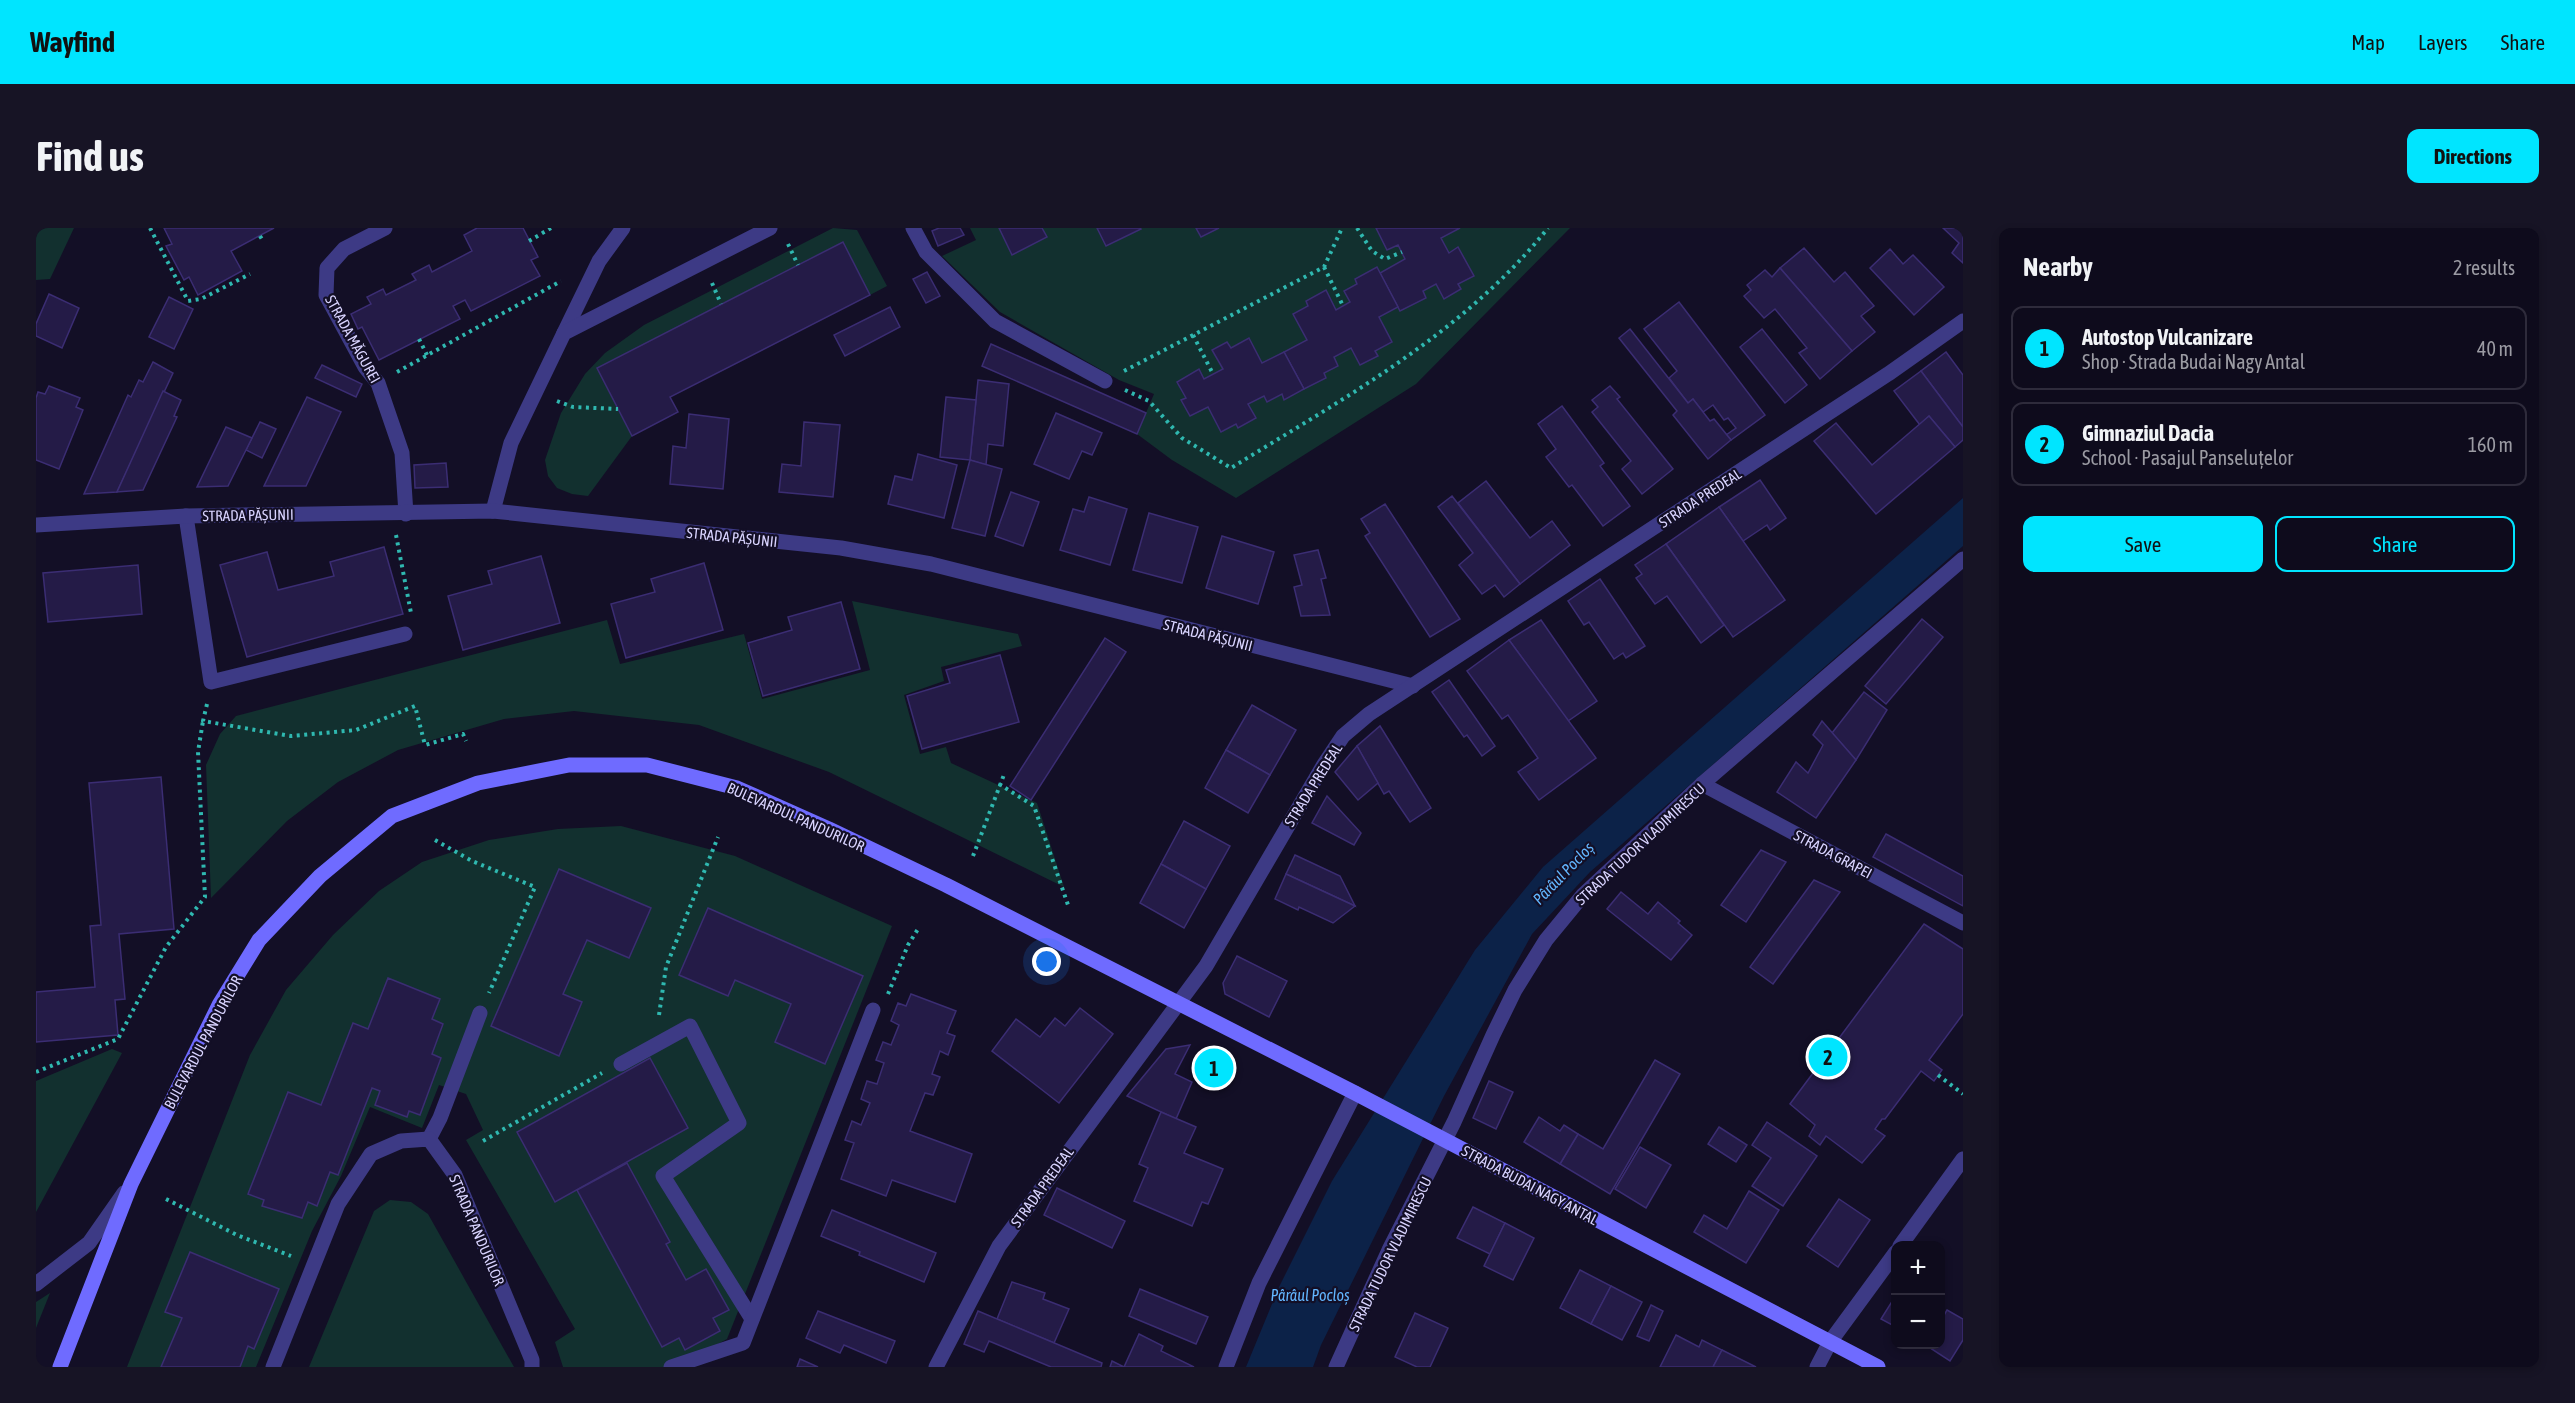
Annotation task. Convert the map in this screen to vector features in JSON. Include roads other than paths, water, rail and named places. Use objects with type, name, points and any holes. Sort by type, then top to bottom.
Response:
[{"type":"main road","name":"BULEVARDUL PANDURILOR","points":[[60,1367],[131,1184],[219,1005],[260,940],[320,876],[392,816],[478,783],[569,765],[647,765],[737,788],[946,885],[1180,1004]]},
{"type":"main road","name":"STRADA BUDAI NAGY ANTAL","points":[[1180,1004],[1442,1138],[1878,1367]]},
{"type":"street","name":"STRADA MĂGUREI","points":[[385,228],[344,249],[327,268],[326,295],[365,368],[378,383],[402,453],[406,514]]},
{"type":"street","points":[[493,511],[511,443],[598,261],[623,228]]},
{"type":"street","points":[[564,333],[770,228]]},
{"type":"street","points":[[913,228],[926,252],[995,321],[1105,381]]},
{"type":"street","name":"STRADA PREDEAL","points":[[936,1367],[999,1246],[1206,966],[1323,766],[1343,736],[1369,714],[1888,374],[1963,321]]},
{"type":"street","name":"STRADA PĂȘUNII","points":[[36,525],[186,516],[493,511],[841,548],[931,564],[1413,686]]},
{"type":"street","points":[[186,516],[211,682],[403,626]]},
{"type":"street","name":"STRADA TUDOR VLADIMIRESCU","points":[[1336,1367],[1442,1138],[1515,990],[1546,940],[1583,895],[1702,784],[1963,559]]},
{"type":"street","name":"STRADA GRAPEI","points":[[1702,784],[1963,923]]},
{"type":"street","points":[[671,1367],[743,1343],[873,1010]]},
{"type":"street","points":[[273,1367],[338,1204],[371,1154],[401,1141],[429,1139],[440,1118],[480,1013]]},
{"type":"street","points":[[621,1064],[690,1026],[739,1123],[663,1176],[752,1319]]},
{"type":"street","points":[[1226,1367],[1259,1283],[1355,1093]]},
{"type":"street","name":"STRADA PANDURILOR","points":[[429,1139],[455,1174],[532,1360],[532,1367]]},
{"type":"street","points":[[1903,1241],[1963,1159]]},
{"type":"street","points":[[36,1284],[89,1243],[131,1184]]},
{"type":"street","points":[[1816,1367],[1830,1342],[1891,1259]]},
{"type":"water","name":"Pârâul Pocloș","points":[[1963,498],[1963,546],[1590,872],[1532,934],[1444,1096],[1321,1345],[1313,1367],[1246,1367],[1279,1287],[1332,1181],[1475,950],[1543,867]]},
{"type":"place","name":"Gimnaziul Dacia","points":[[1828,1057]]},
{"type":"place","name":"Autostop Vulcanizare","points":[[1214,1068]]}]
